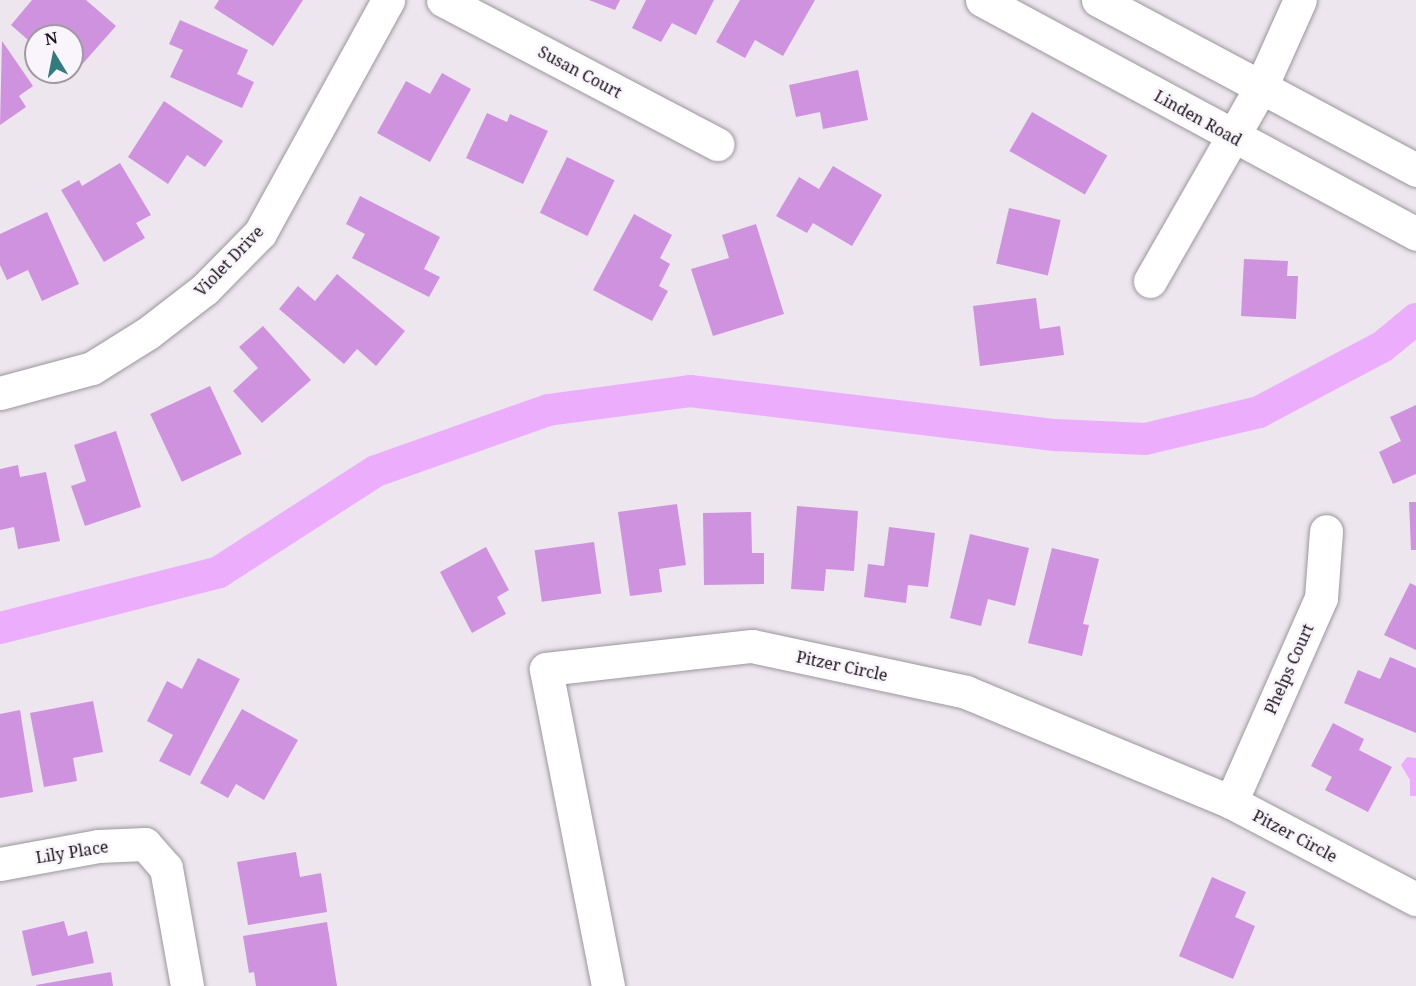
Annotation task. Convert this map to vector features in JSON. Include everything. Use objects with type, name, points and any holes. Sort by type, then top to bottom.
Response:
[{"type":"street","name":"Violet Drive","points":[[0,393],[92,368],[205,289],[260,233],[388,0]]},
{"type":"street","name":"Susan Court","points":[[443,0],[717,144]]},
{"type":"street","name":"Linden Road","points":[[982,0],[1416,234]]},
{"type":"street","points":[[1098,0],[1416,170]]},
{"type":"street","points":[[1150,281],[1261,87],[1300,0]]},
{"type":"street","name":"Phelps Court","points":[[1231,802],[1321,598],[1326,531]]},
{"type":"street","name":"Pitzer Circle","points":[[608,986],[546,669],[752,646],[966,692],[1231,802],[1416,899]]},
{"type":"street","name":"Lily Place","points":[[0,864],[98,846],[145,844],[166,868],[187,986]]},
{"type":"shaded area","points":[[1407,757],[1416,758],[1416,796],[1410,796],[1410,780],[1401,765]]},
{"type":"building","points":[[32,0],[86,0],[116,26],[84,62],[84,24],[24,24],[24,36],[11,25]]},
{"type":"building","points":[[219,0],[303,0],[273,46],[214,8]]},
{"type":"building","points":[[589,0],[620,0],[615,10]]},
{"type":"building","points":[[646,0],[714,0],[696,35],[672,23],[661,42],[632,28]]},
{"type":"building","points":[[740,0],[815,0],[783,56],[755,40],[745,58],[716,42]]},
{"type":"building","points":[[180,20],[248,50],[237,74],[254,82],[242,108],[170,77],[183,50],[169,44]]},
{"type":"building","points":[[2,41],[24,73],[24,84],[33,86],[19,96],[26,107],[0,125]]},
{"type":"building","points":[[858,70],[868,120],[823,129],[820,112],[796,117],[789,85]]},
{"type":"building","points":[[442,73],[471,89],[430,162],[377,133],[406,81],[430,94]]},
{"type":"building","points":[[164,101],[223,141],[205,167],[187,155],[168,184],[128,157]]},
{"type":"building","points":[[1032,112],[1107,156],[1085,194],[1010,151]]},
{"type":"building","points":[[487,113],[507,122],[510,114],[548,131],[523,184],[466,158]]},
{"type":"building","points":[[567,157],[615,180],[587,236],[540,213]]},
{"type":"building","points":[[120,163],[151,215],[136,223],[145,238],[104,262],[61,190],[79,180],[82,186]]},
{"type":"building","points":[[833,166],[882,195],[852,246],[813,223],[807,233],[776,216],[799,177],[819,189]]},
{"type":"building","points":[[360,196],[440,237],[424,269],[440,277],[429,297],[352,258],[365,234],[346,224]]},
{"type":"building","points":[[1009,208],[1061,220],[1048,275],[996,264]]},
{"type":"building","points":[[47,212],[79,284],[42,301],[28,270],[7,280],[0,265],[0,234]]},
{"type":"building","points":[[634,214],[672,235],[660,258],[670,264],[659,286],[668,291],[652,321],[593,290]]},
{"type":"building","points":[[756,224],[784,314],[713,336],[691,269],[729,258],[722,235]]},
{"type":"building","points":[[1244,259],[1288,261],[1287,276],[1298,276],[1296,319],[1241,316]]},
{"type":"building","points":[[337,274],[405,331],[376,366],[357,349],[344,364],[279,309],[298,286],[315,301]]},
{"type":"building","points":[[1036,298],[1040,329],[1060,326],[1064,355],[980,366],[973,306]]},
{"type":"building","points":[[263,326],[311,380],[262,423],[233,391],[258,368],[239,347]]},
{"type":"building","points":[[210,386],[242,454],[182,482],[150,414]]},
{"type":"building","points":[[1416,405],[1416,474],[1393,484],[1379,452],[1401,441],[1390,417]]},
{"type":"building","points":[[116,431],[141,507],[85,526],[71,486],[86,481],[74,445]]},
{"type":"building","points":[[18,465],[20,477],[46,472],[60,541],[18,549],[14,527],[0,530],[0,469]]},
{"type":"building","points":[[1409,502],[1416,502],[1416,550],[1411,550]]},
{"type":"building","points":[[677,504],[686,565],[659,569],[662,592],[630,596],[618,512]]},
{"type":"building","points":[[797,506],[858,511],[854,571],[826,569],[824,591],[791,589]]},
{"type":"building","points":[[751,512],[752,553],[764,553],[764,584],[704,585],[703,513]]},
{"type":"building","points":[[889,527],[935,533],[928,587],[908,585],[906,603],[864,597],[868,564],[884,566]]},
{"type":"building","points":[[970,534],[1029,548],[1015,606],[988,599],[981,626],[950,618]]},
{"type":"building","points":[[594,542],[601,593],[542,602],[535,550]]},
{"type":"building","points":[[486,547],[509,590],[497,597],[506,614],[472,633],[440,572]]},
{"type":"building","points":[[1052,548],[1099,559],[1083,624],[1089,625],[1082,656],[1028,643]]},
{"type":"building","points":[[1410,583],[1416,586],[1416,650],[1384,635]]},
{"type":"building","points":[[1390,657],[1416,668],[1416,733],[1344,703],[1358,670],[1380,679]]},
{"type":"building","points":[[198,658],[240,679],[190,776],[159,761],[173,735],[147,721],[167,681],[182,689]]},
{"type":"building","points":[[93,701],[103,752],[73,758],[77,781],[44,787],[30,713]]},
{"type":"building","points":[[242,709],[298,740],[264,800],[236,784],[228,798],[200,783]]},
{"type":"building","points":[[20,710],[33,792],[0,798],[0,714]]},
{"type":"building","points":[[1333,723],[1364,739],[1359,750],[1392,767],[1368,812],[1325,790],[1332,777],[1311,766]]},
{"type":"building","points":[[296,852],[300,877],[321,873],[327,912],[248,925],[237,862]]},
{"type":"building","points":[[1212,877],[1246,892],[1235,917],[1255,926],[1233,979],[1179,956]]},
{"type":"building","points":[[64,921],[68,936],[87,931],[94,963],[32,976],[22,931]]},
{"type":"building","points":[[327,922],[337,986],[256,986],[254,972],[249,973],[243,936]]},
{"type":"building","points":[[111,972],[113,986],[36,986],[36,985]]},
{"type":"waterway","points":[[0,628],[219,572],[376,471],[548,410],[690,391],[1056,435],[1145,439],[1259,412],[1382,347],[1416,319]]}]
